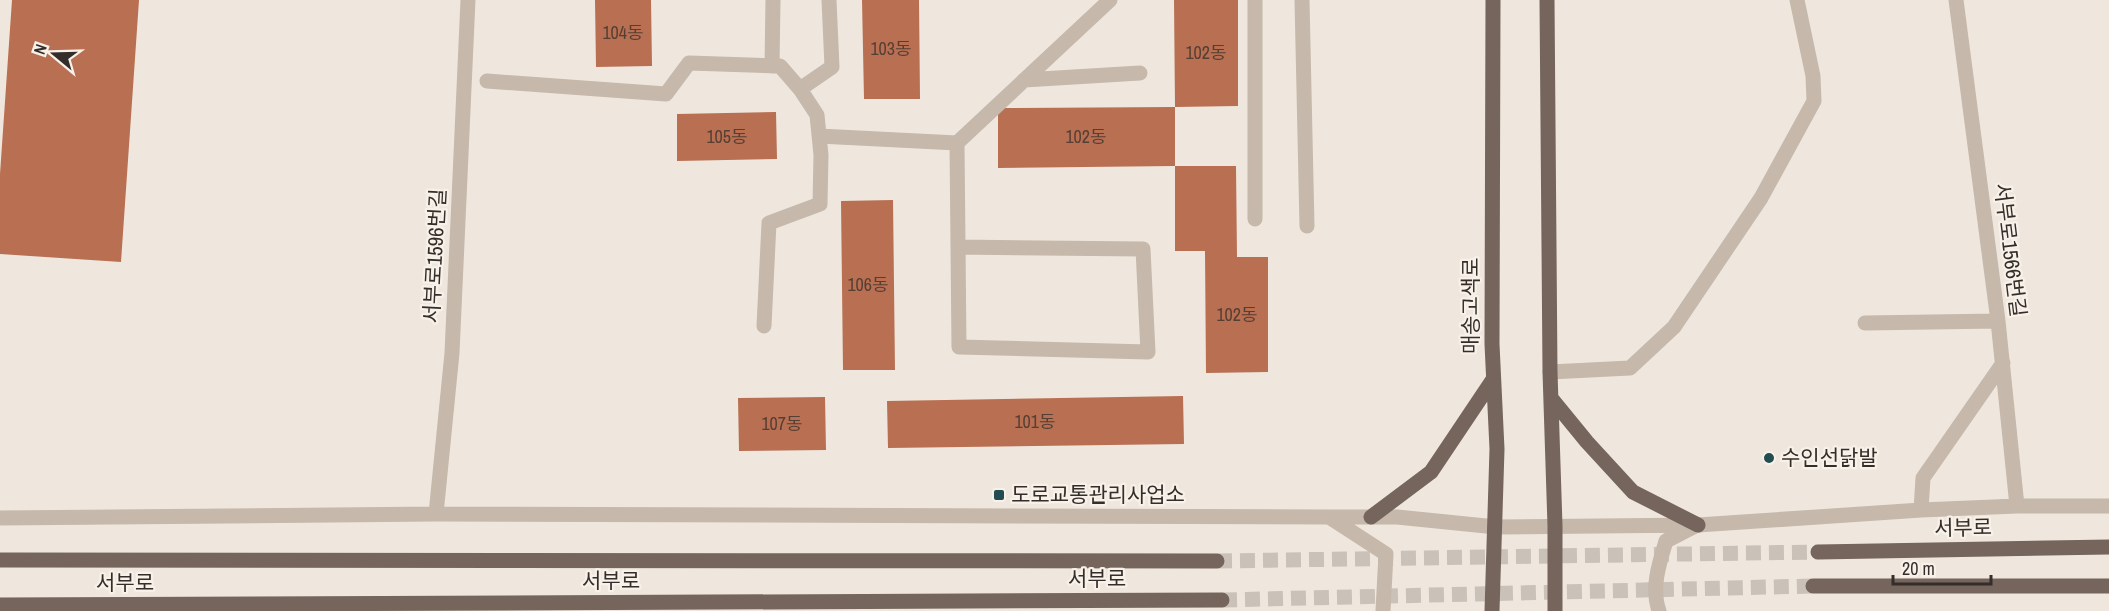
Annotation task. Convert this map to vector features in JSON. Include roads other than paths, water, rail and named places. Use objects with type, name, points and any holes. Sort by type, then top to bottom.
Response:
[{"type":"main road","name":"매송고색로","points":[[1492,611],[1497,449],[1492,381],[1493,0]]},
{"type":"main road","points":[[1547,0],[1550,372],[1555,611]]},
{"type":"main road","points":[[1371,517],[1431,472],[1492,381]]},
{"type":"main road","points":[[1551,398],[1633,492],[1698,525]]},
{"type":"main road","name":"서부로","points":[[1818,552],[2109,547]]},
{"type":"main road","points":[[0,560],[1217,561]]},
{"type":"main road","points":[[1813,586],[2109,586]]},
{"type":"main road","name":"서부로","points":[[0,605],[1222,600]]},
{"type":"street","name":"서부로1596번길","points":[[436,514],[452,353],[468,0]]},
{"type":"street","points":[[772,66],[774,0]]},
{"type":"street","points":[[800,89],[832,67],[830,0]]},
{"type":"street","points":[[819,136],[957,143],[1110,0]]},
{"type":"street","points":[[1255,0],[1255,219]]},
{"type":"street","points":[[1302,0],[1307,226]]},
{"type":"street","points":[[1550,372],[1630,368],[1674,327],[1761,198],[1814,101],[1813,76],[1797,0]]},
{"type":"street","name":"서부로1566번길","points":[[1956,0],[1998,321],[2017,506]]},
{"type":"street","points":[[487,81],[666,94],[689,63],[780,66],[800,89],[817,115],[821,155],[820,204],[769,224],[764,326]]},
{"type":"street","points":[[1024,80],[1140,73]]},
{"type":"street","points":[[957,143],[958,247],[959,347],[1148,352],[1143,249],[958,247]]},
{"type":"street","points":[[1865,323],[1998,321]]},
{"type":"street","points":[[1921,510],[1923,478],[2003,363]]},
{"type":"street","points":[[0,518],[436,514],[1397,517],[1496,527],[1698,525],[1921,510],[2017,506],[2109,506]]},
{"type":"street","points":[[1329,517],[1386,554],[1383,611]]},
{"type":"street","points":[[1659,611],[1655,585],[1666,541],[1698,525]]},
{"type":"tunnel","points":[[1217,561],[1818,552]]},
{"type":"tunnel","points":[[1222,600],[1813,586]]},
{"type":"place","name":"수인선닭발","points":[[1769,458]]},
{"type":"place","name":"도로교통관리사업소","points":[[999,495]]}]
